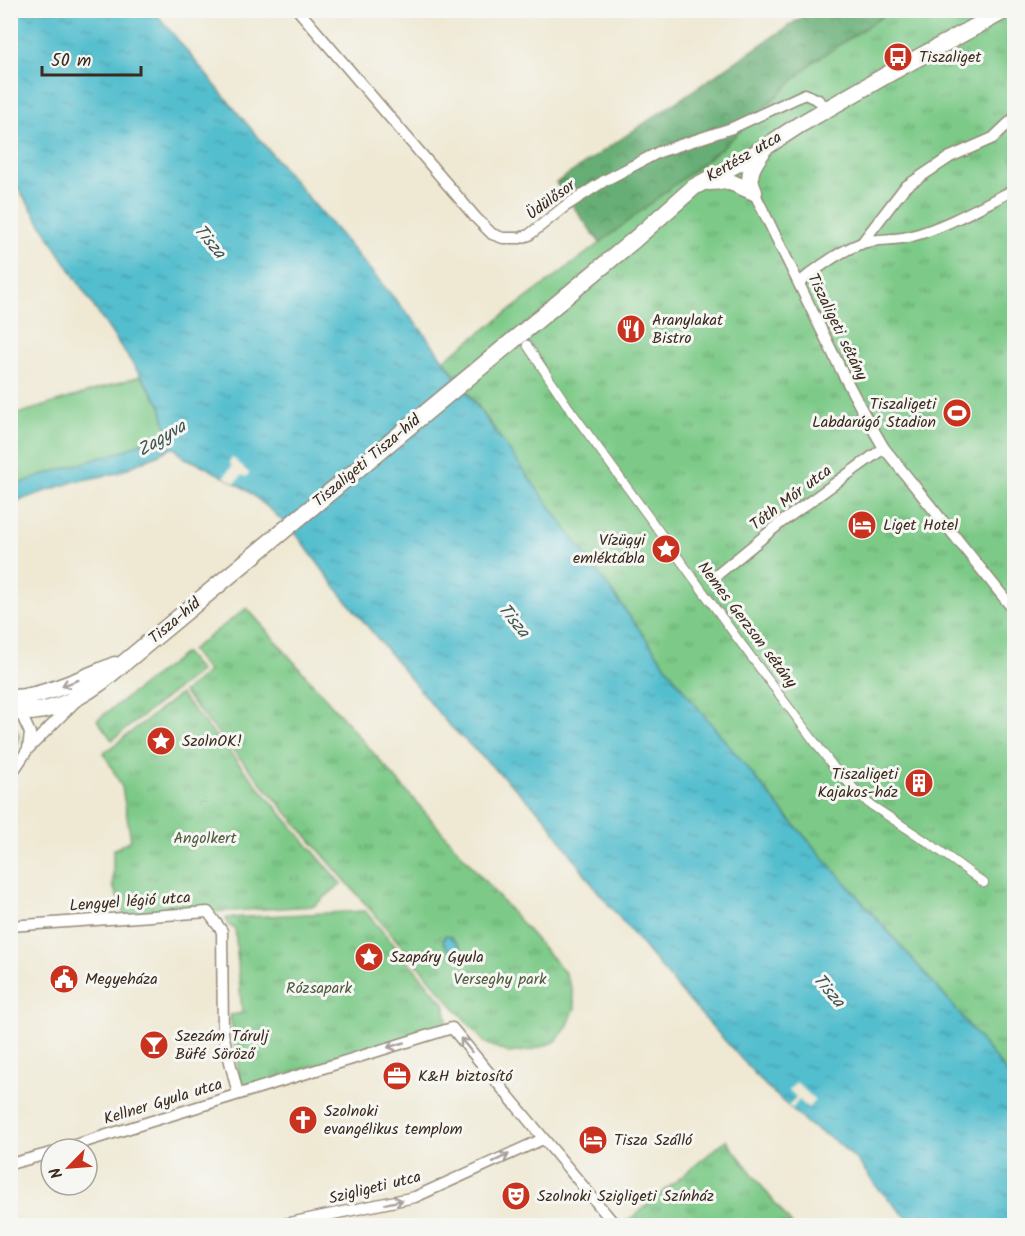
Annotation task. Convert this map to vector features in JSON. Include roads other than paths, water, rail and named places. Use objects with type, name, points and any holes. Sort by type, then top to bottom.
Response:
[{"type":"main road","name":"Kertész utca","points":[[509,343],[701,183],[750,158],[775,140],[828,109],[1006,10]]},
{"type":"main road","points":[[754,192],[749,178],[750,171],[763,151],[775,140]]},
{"type":"main road","points":[[734,166],[754,192]]},
{"type":"main road","points":[[701,183],[728,182],[754,192]]},
{"type":"main road","name":"Tiszaligeti Tisza-híd","points":[[225,579],[509,343]]},
{"type":"main road","name":"Tisza-híd","points":[[124,662],[225,579]]},
{"type":"main road","points":[[13,704],[44,712],[81,697],[124,662]]},
{"type":"main road","points":[[13,704],[28,696],[124,662]]},
{"type":"street","name":"Üdülősor","points":[[298,10],[476,218],[492,234],[511,240],[529,235],[564,207],[659,152],[732,128],[804,94],[818,100],[828,109]]},
{"type":"street","points":[[861,244],[905,188],[950,156],[993,138],[1014,118]]},
{"type":"street","points":[[799,283],[827,262],[861,244],[883,239],[910,237],[937,227],[1014,190]]},
{"type":"street","name":"Tiszaligeti sétány","points":[[754,192],[863,412],[884,448],[1014,610]]},
{"type":"street","name":"Nemes Gerzson sétány","points":[[527,345],[588,434],[836,769],[868,803],[984,883]]},
{"type":"street","name":"Tóth Mór utca","points":[[717,575],[783,521],[884,448]]},
{"type":"street","points":[[10,776],[28,749],[81,697]]},
{"type":"street","points":[[13,704],[30,733],[28,749]]},
{"type":"street","name":"Lengyel légió utca","points":[[10,926],[208,912],[222,931],[223,1034],[238,1094]]},
{"type":"street","points":[[238,1094],[452,1028],[616,1226]]},
{"type":"street","name":"Kellner Gyula utca","points":[[99,1137],[238,1094]]},
{"type":"street","name":"Szigligeti utca","points":[[275,1226],[415,1197],[543,1139]]},
{"type":"street","points":[[10,1164],[39,1156]]},
{"type":"water","points":[[11,11],[154,11],[289,175],[423,332],[685,692],[785,814],[950,1002],[1014,1082],[1014,1225],[914,1225],[876,1186],[858,1161],[834,1140],[809,1125],[765,1085],[682,993],[595,888],[544,816],[446,722],[337,589],[297,535],[244,488],[183,457],[174,447],[117,473],[73,482],[11,503],[11,488],[36,477],[123,451],[167,432],[161,406],[94,307],[11,177]]},
{"type":"water","points":[[445,935],[450,936],[462,949],[460,955],[454,956],[443,942]]},
{"type":"place","name":"Tiszaliget","points":[[898,57]]},
{"type":"place","name":"Aranylakat Bistro","points":[[631,329]]},
{"type":"place","name":"Tiszaligeti Labdarúgó Stadion","points":[[957,413]]},
{"type":"place","name":"Liget Hotel","points":[[862,525]]},
{"type":"place","name":"Vízügyi emléktábla","points":[[666,549]]},
{"type":"place","name":"SzolnOK!","points":[[161,741]]},
{"type":"place","name":"Tiszaligeti Kajakos-ház","points":[[919,783]]},
{"type":"place","name":"Szapáry Gyula","points":[[369,957]]},
{"type":"place","name":"Megyeháza","points":[[64,979]]},
{"type":"place","name":"Szezám Tárulj Büfé Söröző","points":[[154,1045]]},
{"type":"place","name":"K&H biztosító","points":[[397,1076]]},
{"type":"place","name":"Szolnoki evangélikus templom","points":[[303,1120]]},
{"type":"place","name":"Tisza Szálló","points":[[593,1140]]},
{"type":"place","name":"Szolnoki Szigligeti Színház","points":[[516,1196]]},
{"type":"water label","name":"Tisza","points":[[209,242]]},
{"type":"water label","name":"Zagyva","points":[[162,439]]},
{"type":"water label","name":"Tisza","points":[[513,621]]},
{"type":"water label","name":"Tisza","points":[[828,991]]},
{"type":"park label","name":"Angolkert","points":[[205,838]]},
{"type":"park label","name":"Verseghy park","points":[[500,979]]},
{"type":"park label","name":"Rózsapark","points":[[319,988]]}]
